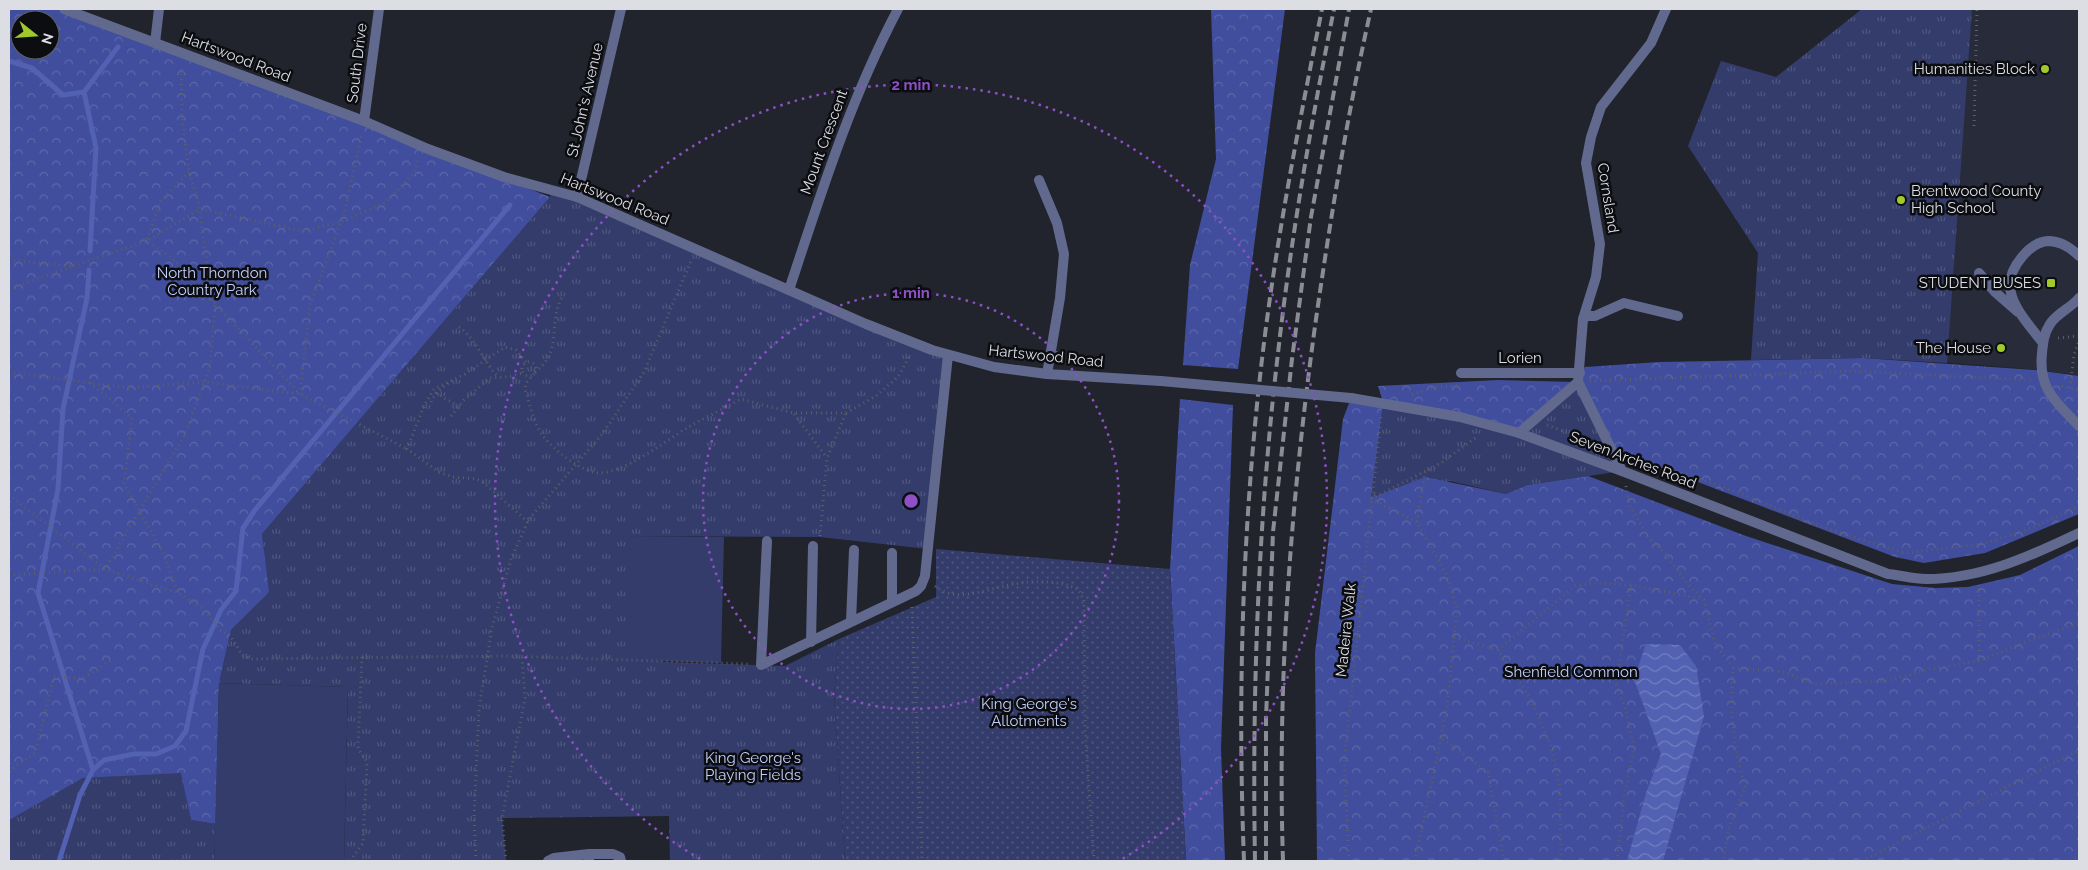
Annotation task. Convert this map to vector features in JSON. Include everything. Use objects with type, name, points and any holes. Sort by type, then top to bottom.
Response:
[{"type":"street","name":"Hartswood Road","points":[[64,9],[364,121],[428,149],[504,177],[577,197],[789,290],[917,344],[948,355],[994,368],[1047,374],[1162,381]]},
{"type":"street","points":[[155,43],[158,9]]},
{"type":"street","name":"South Drive","points":[[364,121],[379,9]]},
{"type":"street","name":"St John's Avenue","points":[[577,197],[621,9]]},
{"type":"street","name":"Mount Crescent","points":[[789,290],[846,120],[863,78],[898,9]]},
{"type":"street","name":"Cornsland","points":[[1622,471],[1579,377],[1583,319],[1596,277],[1600,244],[1586,163],[1591,137],[1601,107],[1651,43],[1666,9]]},
{"type":"street","points":[[1039,180],[1057,223],[1064,254],[1060,298],[1047,374]]},
{"type":"street","points":[[2022,316],[2010,286],[2020,259],[2037,244],[2048,241],[2065,246],[2079,256]]},
{"type":"street","points":[[1979,273],[1995,292],[2022,316],[2043,342]]},
{"type":"street","points":[[2078,301],[2050,322],[2043,342],[2040,370],[2043,382],[2060,406],[2079,426]]},
{"type":"street","points":[[1583,319],[1587,316],[1595,316],[1624,303],[1678,316]]},
{"type":"street","points":[[767,541],[761,665],[916,591],[923,581],[926,565],[948,355]]},
{"type":"street","name":"Lorien","points":[[1461,373],[1579,377]]},
{"type":"street","points":[[1519,433],[1579,377]]},
{"type":"street","name":"Seven Arches Road","points":[[1162,381],[1383,402],[1493,425],[1622,471],[1888,574],[1925,579],[1961,577],[2020,561],[2079,533]]},
{"type":"street","points":[[811,642],[813,546]]},
{"type":"street","points":[[851,622],[854,550]]},
{"type":"street","points":[[892,553],[892,602]]},
{"type":"street","points":[[548,861],[554,858],[589,858],[613,854],[620,857],[621,861]]},
{"type":"path","points":[[1974,126],[1978,9]]},
{"type":"path","points":[[105,569],[184,436],[210,367],[216,306],[204,246],[200,209],[189,172],[182,117],[180,52]]},
{"type":"path","points":[[300,394],[310,304],[341,222],[364,121]]},
{"type":"path","points":[[9,289],[146,240],[200,209],[302,231],[341,222],[385,203],[414,173],[419,155]]},
{"type":"path","points":[[146,240],[160,202],[189,172]]},
{"type":"path","points":[[146,240],[171,257],[300,394],[407,449],[439,472],[453,477],[477,479],[528,522]]},
{"type":"path","points":[[476,861],[474,818],[475,762],[486,656],[514,551],[528,522],[603,433],[644,372],[695,249]]},
{"type":"path","points":[[9,260],[74,266]]},
{"type":"path","points":[[562,297],[556,314],[551,355],[526,382],[525,390],[542,435],[590,472],[601,473],[618,468],[654,451],[688,428],[741,399],[793,413],[846,413],[876,396],[898,377],[917,344]]},
{"type":"path","points":[[458,327],[470,336],[484,362],[497,376]]},
{"type":"path","points":[[2043,342],[2056,338],[2079,338],[2074,355],[2070,388]]},
{"type":"path","points":[[407,449],[428,397],[434,389],[484,362],[506,347],[516,350],[526,362],[534,364],[534,373]]},
{"type":"path","points":[[523,373],[522,368],[526,362]]},
{"type":"path","points":[[1579,377],[1848,371],[2043,382],[2079,390]]},
{"type":"path","points":[[9,372],[129,388],[204,382],[300,394]]},
{"type":"path","points":[[451,416],[458,406],[484,382],[497,376],[507,377],[523,373],[529,376],[534,373]]},
{"type":"path","points":[[431,402],[436,393],[451,380]]},
{"type":"path","points":[[89,382],[132,418],[124,484],[163,552],[178,593]]},
{"type":"path","points":[[1421,398],[1405,396],[1438,387],[1466,386]]},
{"type":"path","points":[[436,393],[458,406]]},
{"type":"path","name":"Madeira Walk","points":[[1349,861],[1344,762],[1383,402]]},
{"type":"path","points":[[793,413],[827,458]]},
{"type":"path","points":[[820,537],[827,458],[846,413]]},
{"type":"path","points":[[1534,420],[1738,492],[1819,526],[1904,553],[1983,544],[2034,527],[2079,506]]},
{"type":"path","points":[[1371,499],[1441,463],[1493,425]]},
{"type":"path","points":[[1622,471],[1630,506],[1649,538],[1665,553],[1685,581],[1704,600],[1715,643],[1732,668],[1731,708],[1736,750],[1745,787],[1729,827],[1723,861]]},
{"type":"path","points":[[1417,522],[1425,472]]},
{"type":"path","points":[[9,495],[105,569],[178,593],[203,608],[220,630],[230,635],[242,654],[251,659],[486,656],[761,665]]},
{"type":"path","points":[[1371,499],[1417,522],[1449,584],[1457,608],[1448,698],[1415,861]]},
{"type":"path","points":[[926,565],[932,583],[936,587],[954,594],[968,594],[1011,584],[1053,581],[1078,589],[1084,600],[1085,730],[1094,861]]},
{"type":"path","points":[[9,575],[105,569]]},
{"type":"path","points":[[1978,572],[1979,661]]},
{"type":"path","points":[[1498,650],[1575,586],[1599,583],[1631,585],[1704,600]]},
{"type":"path","points":[[1617,861],[1625,791],[1634,747],[1626,711],[1616,684],[1631,585]]},
{"type":"path","points":[[916,591],[912,602],[922,861]]},
{"type":"path","points":[[1732,668],[1783,672],[1815,684],[1886,681],[1929,669],[1979,661],[2079,623]]},
{"type":"path","points":[[1454,637],[1498,650],[1531,700],[1551,746],[1560,788],[1561,861]]},
{"type":"path","points":[[350,861],[363,843],[367,764],[366,759],[359,752],[358,746],[362,657]]},
{"type":"path","points":[[506,861],[502,818],[525,698],[522,657]]},
{"type":"path","points":[[9,770],[35,753],[54,677],[83,678],[113,660]]},
{"type":"path","points":[[1440,738],[1488,772],[1504,861]]},
{"type":"path","points":[[1862,861],[2079,750]]},
{"type":"path","points":[[2070,861],[2079,857]]},
{"type":"path","points":[[172,861],[191,861]]},
{"type":"shaded area","name":"Brentwood County High School","points":[[1862,9],[2079,9],[2079,376],[2040,370],[1882,357],[1751,360],[1758,253],[1688,146],[1721,61],[1776,77]]},
{"type":"green space","name":"North Thorndon Country Park","points":[[9,9],[74,9],[166,47],[550,197],[262,534],[269,592],[231,630],[219,683],[216,824],[191,820],[181,773],[83,778],[9,820]]},
{"type":"green space","points":[[1211,9],[1285,9],[1238,369],[1183,365],[1190,265],[1216,159]]},
{"type":"green space","name":"Brentwood County High School","points":[[1862,9],[1972,9],[1947,363],[1863,358],[1751,360],[1758,253],[1688,146],[1721,61],[1776,77]]},
{"type":"green space","name":"King George's Playing Fields","points":[[552,189],[948,355],[928,549],[820,537],[631,536],[662,662],[785,666],[839,639],[834,695],[845,861],[670,861],[669,816],[502,818],[506,861],[344,861],[348,687],[219,683],[231,630],[268,592],[262,534],[550,197]]},
{"type":"green space","points":[[1863,358],[2035,370],[2079,376],[2079,514],[1985,553],[1924,563],[1895,557],[1611,449],[1578,382],[1580,373],[1585,367],[1659,362]]},
{"type":"green space","name":"Shenfield Common","points":[[1498,380],[1578,382],[1519,433],[1383,403],[1371,498],[1425,477],[1506,494],[1527,485],[1588,476],[1746,536],[1892,584],[1936,588],[1968,587],[2020,575],[2079,546],[2079,861],[1317,861],[1315,653],[1343,419],[1351,398],[1383,402],[1378,386]]},
{"type":"green space","points":[[1578,382],[1622,471],[1527,485],[1506,494],[1450,481],[1371,499],[1383,403]]},
{"type":"green space","points":[[1180,399],[1233,405],[1221,748],[1225,861],[1186,861],[1170,569]]},
{"type":"green space","points":[[631,536],[724,537],[721,663],[628,660]]},
{"type":"green space","name":"King George's Allotments","points":[[936,549],[1170,569],[1186,861],[845,861],[834,695],[839,639],[936,597]]},
{"type":"green space","points":[[219,683],[348,687],[344,861],[214,861]]},
{"type":"green space","points":[[182,772],[191,820],[216,824],[214,861],[9,861],[9,819],[83,778]]},
{"type":"water","points":[[1646,644],[1680,645],[1696,666],[1704,716],[1663,861],[1627,861],[1646,793],[1661,754],[1634,679]]},
{"type":"waterway","points":[[9,61],[32,68],[63,95],[84,92],[118,47]]},
{"type":"waterway","points":[[84,92],[96,148],[90,251]]},
{"type":"waterway","points":[[59,861],[80,795],[93,770],[104,760],[134,754],[156,754],[175,746],[186,731],[203,649],[221,610],[236,591],[243,528],[255,510],[510,205]]},
{"type":"waterway","points":[[89,270],[87,298],[63,409],[58,489],[38,593],[93,770]]},
{"type":"railway","points":[[1244,861],[1241,728],[1244,594],[1247,527],[1258,394],[1284,207],[1322,9]]},
{"type":"railway","points":[[1255,861],[1254,798],[1258,607],[1271,416],[1295,224],[1334,9]]},
{"type":"railway","points":[[1266,861],[1266,719],[1273,532],[1292,359],[1311,217],[1349,9]]},
{"type":"railway","points":[[1283,861],[1282,725],[1284,657],[1299,454],[1316,319],[1334,202],[1347,124],[1371,9]]},
{"type":"place","name":"Humanities Block","points":[[2045,69]]},
{"type":"place","name":"Brentwood County High School","points":[[1901,200]]},
{"type":"place","name":"STUDENT BUSES","points":[[2051,283]]},
{"type":"place","name":"The House","points":[[2001,348]]}]
